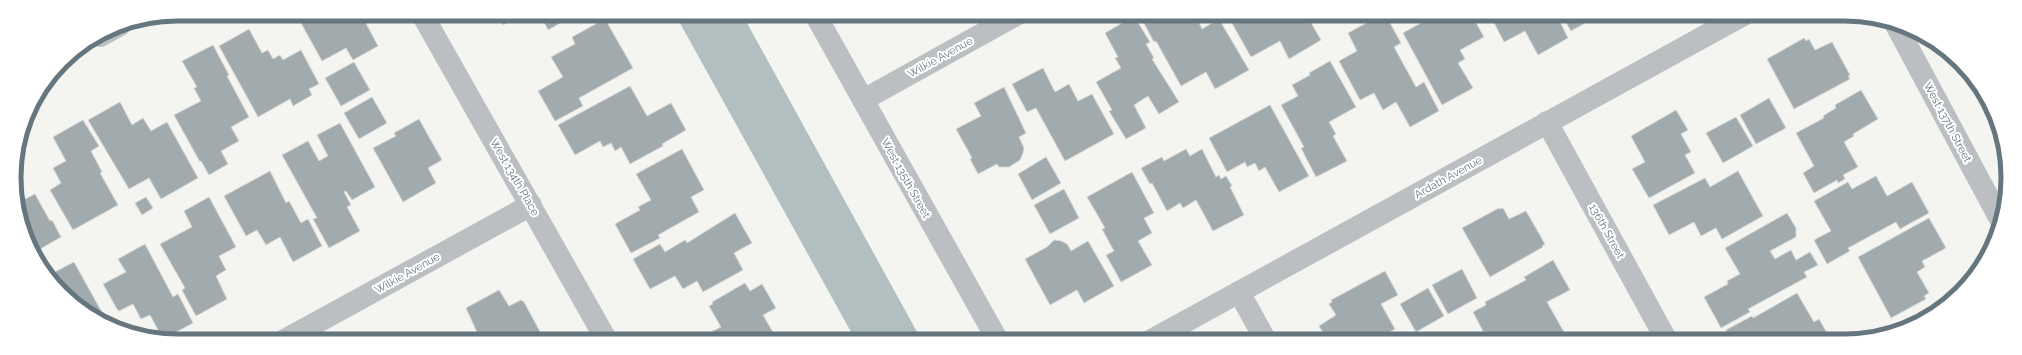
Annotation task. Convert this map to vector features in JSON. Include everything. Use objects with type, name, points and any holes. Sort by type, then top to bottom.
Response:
[{"type":"street","name":"West 134th Place","points":[[426,21],[603,334]]},
{"type":"street","name":"West 135th Street","points":[[819,21],[994,334]]},
{"type":"street","name":"Wilkie Avenue","points":[[862,100],[1005,21]]},
{"type":"street","name":"Ardath Avenue","points":[[1163,334],[1733,21]]},
{"type":"street","name":"West 137th Street","points":[[1899,31],[1997,213]]},
{"type":"street","name":"136th Street","points":[[1547,122],[1663,334]]},
{"type":"street","name":"Wilkie Avenue","points":[[296,334],[531,205]]},
{"type":"street","points":[[1239,292],[1262,334]]},
{"type":"shaded area","points":[[679,21],[746,21],[918,334],[852,334]]},
{"type":"building","points":[[300,21],[365,21],[378,46],[353,60],[346,48],[322,61]]},
{"type":"building","points":[[501,21],[510,21],[503,25]]},
{"type":"building","points":[[544,21],[564,21],[548,30]]},
{"type":"building","points":[[601,21],[606,21],[633,68],[579,98],[583,106],[555,121],[538,91],[563,77],[551,57],[575,44],[572,37]]},
{"type":"building","points":[[1125,21],[1137,21],[1150,42],[1146,44],[1154,58],[1152,59],[1179,102],[1159,114],[1148,96],[1134,105],[1146,128],[1126,139],[1109,111],[1112,110],[1096,82],[1121,68],[1115,58],[1118,57],[1105,33]]},
{"type":"building","points":[[1143,21],[1198,21],[1202,29],[1216,21],[1220,21],[1249,70],[1215,89],[1206,72],[1181,86],[1156,41],[1154,42]]},
{"type":"building","points":[[1231,21],[1310,21],[1321,40],[1289,59],[1280,41],[1251,57]]},
{"type":"building","points":[[1370,21],[1389,21],[1401,43],[1394,47],[1416,87],[1424,82],[1439,111],[1410,127],[1396,102],[1383,110],[1374,93],[1360,100],[1339,61],[1357,51],[1348,33]]},
{"type":"building","points":[[1424,21],[1475,21],[1484,37],[1460,50],[1465,59],[1458,63],[1473,88],[1442,105],[1403,33]]},
{"type":"building","points":[[1493,21],[1560,21],[1568,38],[1538,55],[1525,31],[1504,42]]},
{"type":"building","points":[[1565,21],[1589,21],[1571,31]]},
{"type":"building","points":[[249,29],[262,53],[268,50],[273,59],[280,55],[283,60],[301,50],[319,84],[309,89],[312,95],[293,106],[290,99],[258,117],[219,46]]},
{"type":"building","points":[[1804,38],[1806,41],[1809,39],[1815,50],[1832,42],[1850,75],[1848,76],[1850,79],[1794,109],[1767,59]]},
{"type":"building","points":[[213,45],[229,75],[227,76],[249,117],[231,127],[239,141],[221,151],[228,164],[209,175],[201,161],[200,162],[174,115],[201,101],[194,88],[197,87],[182,61]]},
{"type":"building","points":[[1330,61],[1356,107],[1329,122],[1336,134],[1333,136],[1347,161],[1316,177],[1301,148],[1304,147],[1281,105],[1298,96],[1292,85]]},
{"type":"building","points":[[354,62],[370,90],[341,106],[325,78]]},
{"type":"building","points":[[1043,68],[1055,92],[1069,84],[1078,101],[1092,94],[1114,134],[1065,161],[1036,108],[1027,112],[1012,84]]},
{"type":"building","points":[[630,86],[647,116],[671,103],[686,130],[662,144],[663,146],[630,164],[621,147],[615,151],[611,143],[603,147],[600,141],[575,155],[558,125]]},
{"type":"building","points":[[1004,87],[1026,133],[1019,137],[1024,148],[1023,153],[1020,160],[1009,167],[999,167],[997,164],[978,174],[970,159],[972,158],[956,129],[981,116],[974,103]]},
{"type":"building","points":[[1861,90],[1878,119],[1853,134],[1854,136],[1844,142],[1858,167],[1843,175],[1845,179],[1838,183],[1837,180],[1814,193],[1803,173],[1814,166],[1796,133],[1824,118],[1823,116],[1836,108],[1835,105]]},
{"type":"building","points":[[372,97],[387,123],[359,139],[344,113]]},
{"type":"building","points":[[1769,98],[1786,128],[1756,144],[1740,115]]},
{"type":"building","points":[[120,102],[132,125],[143,118],[151,131],[167,122],[198,178],[161,199],[149,178],[129,189],[88,120]]},
{"type":"building","points":[[1270,105],[1309,176],[1279,192],[1265,167],[1259,171],[1255,163],[1247,167],[1245,162],[1227,172],[1209,138]]},
{"type":"building","points":[[1676,110],[1688,130],[1681,134],[1691,152],[1685,155],[1695,173],[1649,198],[1632,169],[1645,162],[1631,136]]},
{"type":"building","points":[[1736,117],[1753,146],[1723,163],[1706,133]]},
{"type":"building","points":[[419,119],[442,160],[428,168],[436,183],[403,202],[373,148],[396,136],[394,133]]},
{"type":"building","points":[[83,120],[99,146],[91,151],[102,172],[100,173],[118,205],[73,230],[50,190],[61,183],[53,168],[66,161],[53,137]]},
{"type":"building","points":[[340,123],[375,187],[352,200],[346,191],[344,192],[351,205],[347,207],[360,231],[329,248],[313,219],[317,218],[282,155],[308,141],[319,161],[328,156],[317,135]]},
{"type":"building","points":[[682,149],[704,190],[691,197],[699,212],[658,235],[660,238],[631,253],[615,224],[640,210],[638,207],[651,200],[636,174]]},
{"type":"building","points":[[1186,149],[1190,156],[1202,149],[1216,177],[1219,175],[1221,179],[1226,176],[1232,186],[1230,187],[1244,215],[1213,231],[1196,200],[1183,208],[1180,203],[1167,211],[1152,183],[1150,184],[1141,168],[1162,157],[1164,161]]},
{"type":"building","points":[[1046,157],[1061,183],[1032,200],[1018,174]]},
{"type":"building","points":[[270,171],[286,203],[289,201],[301,223],[308,219],[322,246],[293,262],[280,237],[266,245],[257,230],[246,236],[224,196]]},
{"type":"building","points":[[1738,171],[1763,216],[1722,239],[1716,228],[1701,236],[1694,222],[1669,235],[1653,205],[1705,178],[1710,187]]},
{"type":"building","points":[[1132,172],[1154,213],[1144,218],[1152,233],[1138,241],[1152,265],[1121,282],[1106,255],[1114,251],[1102,229],[1105,228],[1087,197]]},
{"type":"building","points":[[1876,176],[1887,196],[1912,182],[1929,213],[1900,229],[1896,222],[1848,248],[1850,251],[1827,264],[1814,240],[1831,231],[1814,201],[1848,182],[1852,189]]},
{"type":"building","points":[[1064,189],[1079,218],[1050,234],[1034,205]]},
{"type":"building","points":[[35,194],[61,237],[39,250],[29,228],[22,200]]},
{"type":"building","points":[[146,197],[153,208],[142,215],[135,203]]},
{"type":"building","points":[[209,197],[236,247],[219,256],[226,270],[216,276],[227,299],[196,316],[182,290],[185,288],[160,244],[192,227],[184,211]]},
{"type":"building","points":[[1499,208],[1503,208],[1509,219],[1526,211],[1545,244],[1542,246],[1543,247],[1490,277],[1462,228]]},
{"type":"building","points":[[735,213],[752,243],[734,253],[743,270],[703,292],[697,281],[683,289],[675,276],[650,289],[633,259],[660,244],[665,252],[685,240],[687,243]]},
{"type":"building","points":[[1787,213],[1796,228],[1796,237],[1770,251],[1775,259],[1791,250],[1796,260],[1810,252],[1818,265],[1804,272],[1807,277],[1748,309],[1750,312],[1721,328],[1704,297],[1728,284],[1727,281],[1740,274],[1725,248]]},
{"type":"building","points":[[1929,218],[1946,248],[1922,261],[1925,267],[1917,272],[1929,293],[1924,296],[1926,299],[1891,318],[1858,257]]},
{"type":"building","points":[[1054,240],[1067,244],[1071,251],[1088,241],[1114,286],[1084,303],[1077,290],[1050,305],[1025,259],[1047,247]]},
{"type":"building","points":[[145,244],[173,297],[178,294],[193,323],[172,334],[160,333],[150,315],[141,319],[133,304],[119,311],[103,284],[126,272],[118,259]]},
{"type":"building","points":[[1553,260],[1570,290],[1547,302],[1564,332],[1560,334],[1488,334],[1486,331],[1484,333],[1473,312],[1486,305],[1485,302],[1526,280],[1524,277]]},
{"type":"building","points":[[74,262],[104,316],[82,302],[53,273]]},
{"type":"building","points":[[1462,269],[1477,298],[1448,314],[1432,285]]},
{"type":"building","points":[[1385,271],[1398,295],[1381,304],[1395,329],[1386,334],[1324,334],[1319,326],[1336,315],[1329,304],[1332,302],[1331,300]]},
{"type":"building","points":[[745,283],[750,291],[762,284],[776,308],[763,315],[774,334],[712,334],[711,332],[721,327],[709,306],[713,304],[712,302]]},
{"type":"building","points":[[1428,288],[1444,316],[1416,332],[1400,304]]},
{"type":"building","points":[[499,290],[509,306],[521,300],[524,302],[541,334],[478,334],[466,308]]},
{"type":"building","points":[[1797,293],[1814,322],[1819,319],[1828,334],[1728,334],[1726,330],[1752,316],[1753,318]]},
{"type":"building","points":[[1950,293],[1942,300],[1941,298]]},
{"type":"building","points":[[1934,306],[1923,313],[1909,320]]}]
